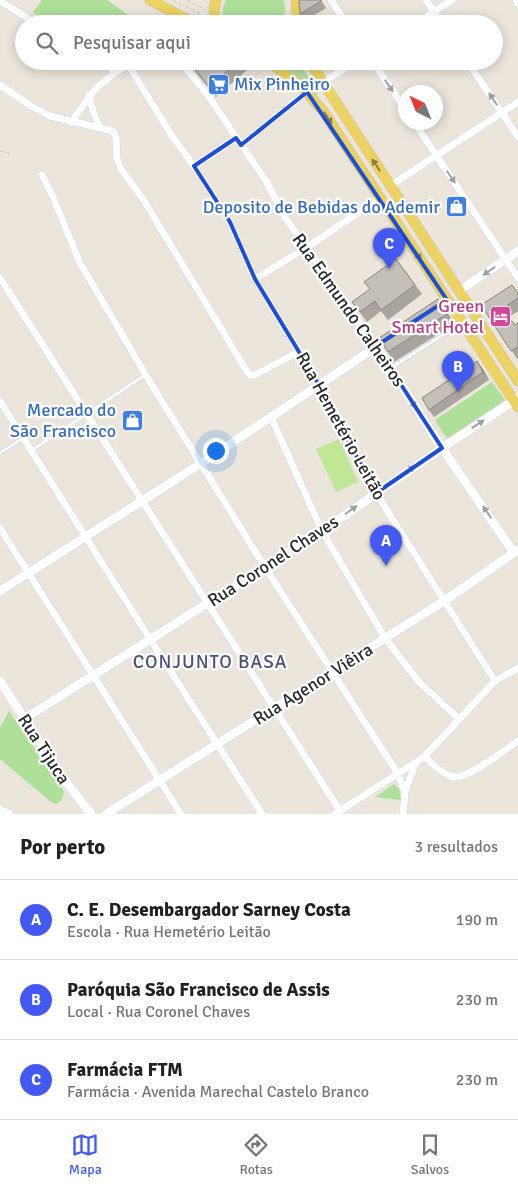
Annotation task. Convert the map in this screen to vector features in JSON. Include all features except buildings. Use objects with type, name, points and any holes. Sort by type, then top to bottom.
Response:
[{"type":"main road","points":[[150,0],[172,15]]},
{"type":"main road","points":[[214,15],[216,0]]},
{"type":"main road","points":[[290,0],[290,15]]},
{"type":"main road","points":[[296,0],[297,15]]},
{"type":"main road","points":[[281,70],[302,84],[323,111],[380,198],[443,303],[462,322],[517,402]]},
{"type":"main road","points":[[314,70],[518,381]]},
{"type":"street","points":[[331,0],[341,15]]},
{"type":"street","points":[[426,0],[436,15]]},
{"type":"street","points":[[429,15],[452,0]]},
{"type":"street","points":[[0,1],[23,15]]},
{"type":"street","points":[[71,122],[89,95],[120,70]]},
{"type":"street","name":"Rua Hemetério Leitão","points":[[135,70],[172,136],[230,222],[255,279],[320,385],[376,493],[495,681]]},
{"type":"street","name":"Rua Edmundo Calheiros","points":[[187,70],[207,94],[266,181],[286,219],[376,346],[442,448],[517,554]]},
{"type":"street","points":[[322,83],[342,70]]},
{"type":"street","points":[[378,70],[398,98]]},
{"type":"street","points":[[473,70],[518,137]]},
{"type":"street","points":[[0,84],[31,106],[50,116],[114,131],[117,159],[121,169],[143,199],[246,373],[252,376],[300,351]]},
{"type":"street","points":[[241,145],[302,84]]},
{"type":"street","points":[[89,95],[99,126]]},
{"type":"street","points":[[390,186],[518,102]]},
{"type":"street","points":[[419,130],[518,278]]},
{"type":"street","points":[[194,166],[236,138]]},
{"type":"street","points":[[42,175],[80,263],[200,464],[398,774],[405,792]]},
{"type":"street","points":[[255,279],[306,248],[380,198]]},
{"type":"street","points":[[459,291],[518,251]]},
{"type":"street","points":[[0,278],[275,708],[338,813],[424,757],[495,681],[518,668]]},
{"type":"street","points":[[0,591],[200,464],[400,331]]},
{"type":"street","points":[[0,401],[262,814]]},
{"type":"street","name":"Rua Coronel Chaves","points":[[24,719],[322,531],[442,448],[517,402]]},
{"type":"street","points":[[272,417],[322,531],[386,638],[419,682],[459,719]]},
{"type":"street","points":[[0,528],[181,814]]},
{"type":"street","name":"Rua Agenor Viêira","points":[[108,814],[517,554]]},
{"type":"street","name":"Rua Tijuca","points":[[0,681],[60,774],[90,814]]},
{"type":"street","points":[[424,757],[448,775],[458,777],[476,770],[518,741]]},
{"type":"street","points":[[403,814],[405,792],[416,763]]},
{"type":"street","points":[[0,810],[8,814]]},
{"type":"lane","points":[[390,368],[462,322]]},
{"type":"lane","points":[[31,451],[146,375]]},
{"type":"lane","points":[[0,453],[23,438]]},
{"type":"path","points":[[170,0],[202,15]]},
{"type":"path","points":[[187,0],[207,10]]},
{"type":"path","points":[[299,70],[302,84]]},
{"type":"path","points":[[301,70],[305,80],[302,84]]},
{"type":"path","points":[[0,151],[10,153]]},
{"type":"highlighted area","points":[[307,92],[447,300],[376,346],[442,448],[376,493],[319,385],[255,279],[230,222],[194,166],[236,138],[241,145]]},
{"type":"green space","points":[[42,0],[107,0],[128,15],[38,15],[33,12]]},
{"type":"green space","points":[[226,0],[284,0],[285,11],[284,15],[223,15],[223,7]]},
{"type":"green space","points":[[287,70],[304,70],[318,94],[316,96]]},
{"type":"green space","points":[[492,382],[505,400],[447,439],[435,420]]},
{"type":"green space","points":[[339,439],[358,482],[336,492],[316,449]]},
{"type":"green space","points":[[9,711],[64,791],[60,802],[56,804],[51,802],[0,759],[0,728]]},
{"type":"green space","points":[[394,784],[399,789],[401,800],[375,797]]},
{"type":"place","name":"Mix Pinheiro","points":[[218,84]]},
{"type":"place","name":"Deposito de Bebidas do Ademir","points":[[456,207]]},
{"type":"place","name":"Farmácia FTM","points":[[389,269]]},
{"type":"place","name":"Green Smart Hotel","points":[[500,316]]},
{"type":"place","name":"Paróquia São Francisco de Assis","points":[[458,392]]},
{"type":"place","name":"Mercado do São Francisco","points":[[132,420]]},
{"type":"place","name":"C. E. Desembargador Sarney Costa","points":[[386,566]]},
{"type":"district","name":"CONJUNTO BASA","points":[[210,662]]}]
